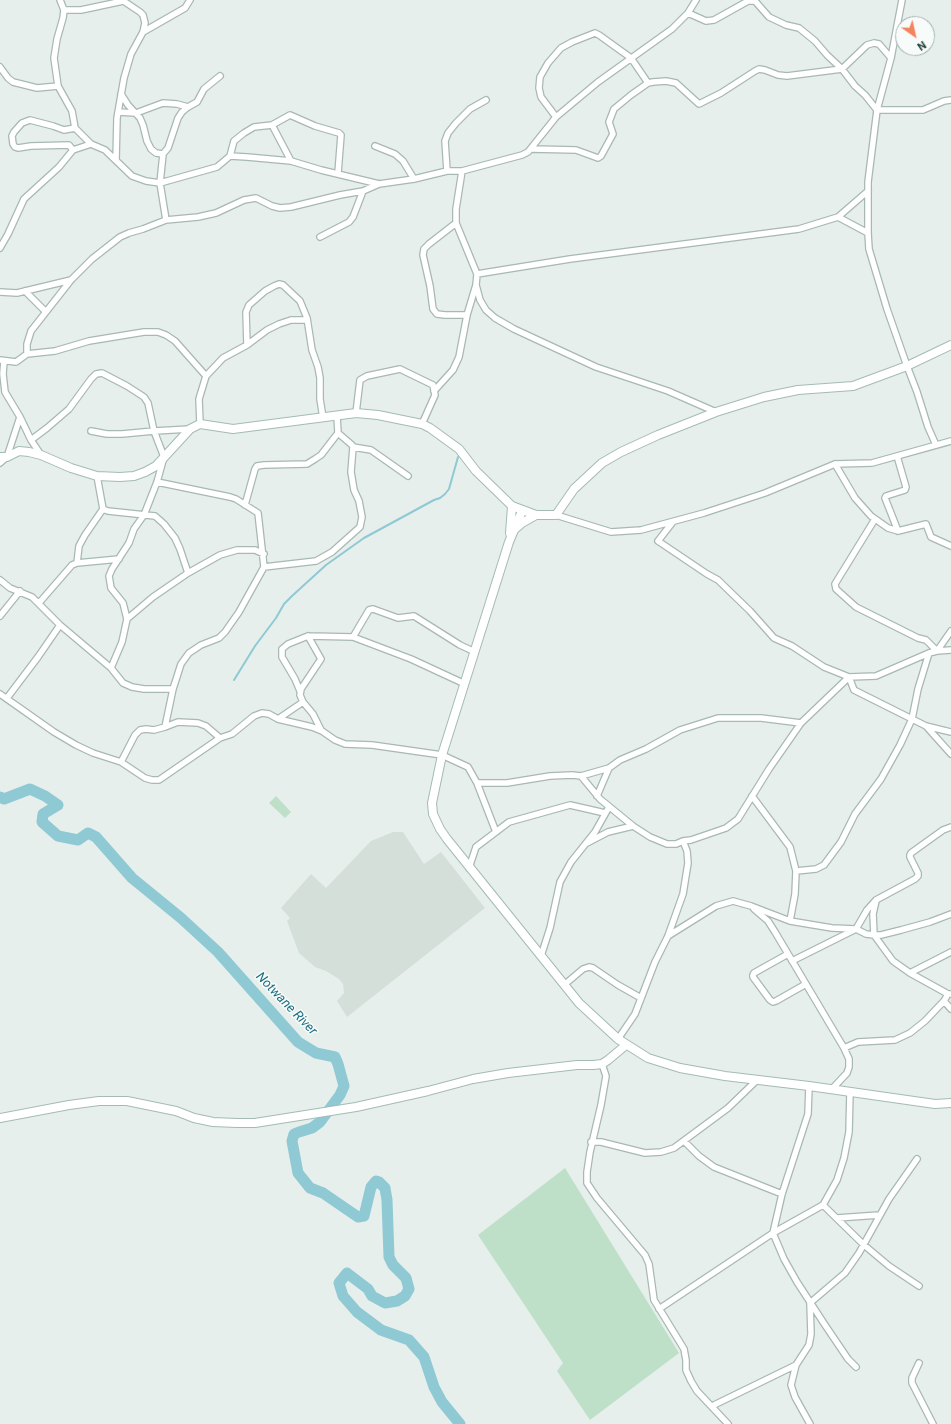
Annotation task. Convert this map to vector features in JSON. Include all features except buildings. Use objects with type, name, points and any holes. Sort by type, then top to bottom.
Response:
[{"type":"street","points":[[60,0],[64,10],[54,58],[58,86],[72,111],[75,128],[91,144],[105,150],[132,176],[146,181],[160,183],[217,167],[230,156],[234,141],[244,133],[254,127],[272,125],[290,115],[315,126],[339,133],[342,138],[338,173]]},
{"type":"street","points":[[143,32],[185,8],[190,0]]},
{"type":"street","points":[[27,354],[27,344],[31,331],[71,280],[92,259],[120,237],[166,220],[198,217],[216,213],[244,200],[256,198],[272,206],[280,208],[291,207],[363,191],[379,184],[414,179],[447,171],[462,171],[522,155],[532,149],[556,117],[598,82],[672,29],[688,13],[696,0]]},
{"type":"street","points":[[902,0],[891,58],[877,110],[868,191],[869,249],[878,281],[907,366],[928,427],[936,445]]},
{"type":"street","points":[[64,10],[81,10],[123,1],[136,8],[143,15],[145,23],[143,32],[131,54],[121,94],[118,112],[116,160]]},
{"type":"street","points":[[688,13],[706,21],[714,20],[748,1],[754,1],[769,17],[786,25],[799,28],[815,41],[827,55],[842,68],[877,110]]},
{"type":"street","points":[[556,117],[541,97],[539,88],[540,77],[548,63],[561,48],[595,33],[600,35],[631,58],[648,83]]},
{"type":"street","points":[[532,149],[576,150],[598,158],[601,156],[613,134],[609,122],[614,109],[631,94],[648,83],[666,81],[676,83],[699,104],[721,93],[759,69],[778,75],[787,76],[842,68],[867,45],[874,43],[879,44],[891,58]]},
{"type":"street","points":[[0,67],[13,82],[37,88],[58,86]]},
{"type":"street","points":[[166,220],[160,183],[163,154],[168,148],[178,118],[182,112],[198,102],[204,90],[220,76]]},
{"type":"street","points":[[121,94],[128,105],[136,112],[143,125],[147,141],[151,149],[156,153],[163,154]]},
{"type":"street","points":[[447,171],[445,141],[448,133],[470,109],[486,100]]},
{"type":"street","points":[[877,110],[923,110],[944,101],[951,100]]},
{"type":"street","points":[[118,112],[136,112],[163,103],[177,104],[188,107]]},
{"type":"street","points":[[73,150],[69,145],[18,148],[13,144],[12,136],[22,123],[30,120],[64,130],[75,128]]},
{"type":"street","points":[[272,125],[291,161]]},
{"type":"street","points":[[0,248],[24,199],[59,167],[73,150],[91,144]]},
{"type":"street","points":[[375,146],[395,154],[403,162],[414,179]]},
{"type":"street","points":[[230,156],[291,161],[379,184]]},
{"type":"street","points":[[434,391],[457,364],[467,315],[476,285],[477,274],[456,223],[456,208],[462,171]]},
{"type":"street","points":[[320,237],[349,222],[353,217],[363,191]]},
{"type":"street","points":[[477,274],[570,259],[799,230],[838,217],[868,191]]},
{"type":"street","points":[[838,217],[868,232]]},
{"type":"street","points":[[456,223],[429,244],[424,249],[423,255],[430,286],[433,309],[438,314],[467,315]]},
{"type":"street","points":[[0,292],[17,293],[71,280]]},
{"type":"street","points":[[247,345],[246,312],[249,305],[265,291],[279,284],[283,285],[300,301],[307,320],[312,350],[318,366],[320,378],[320,399],[323,418]]},
{"type":"street","points":[[476,285],[480,300],[486,310],[495,318],[514,329],[596,367],[668,391],[716,412]]},
{"type":"street","points":[[25,291],[46,312]]},
{"type":"street","points":[[200,424],[199,398],[206,376],[223,358],[247,345],[272,327],[291,320],[307,320]]},
{"type":"street","points":[[41,455],[31,440],[20,417],[5,392],[2,361],[16,362],[27,354],[56,351],[89,341],[144,332],[158,332],[175,341],[206,376]]},
{"type":"street","points":[[556,515],[574,489],[602,463],[621,452],[658,435],[716,412],[764,397],[792,392],[853,386],[907,366],[951,345]]},
{"type":"street","points":[[356,413],[360,380],[367,376],[400,369],[433,385],[435,395],[422,424]]},
{"type":"street","points":[[31,440],[69,409],[96,374],[102,373],[144,397],[150,410],[154,430],[164,457],[157,482],[144,515],[134,529],[129,543],[109,576],[111,588],[123,603],[127,619],[122,642],[111,668]]},
{"type":"street","points":[[3,457],[19,451],[41,455],[71,468],[97,476],[134,476],[156,466],[190,429],[200,424],[233,429],[356,413],[378,415],[422,424],[460,449],[476,471],[512,506],[536,515],[556,515],[611,532],[641,530],[672,522],[764,493],[835,464],[872,463],[951,441]]},
{"type":"street","points":[[245,505],[254,471],[257,466],[307,464],[321,454],[338,433],[337,416]]},
{"type":"street","points":[[0,463],[20,417]]},
{"type":"street","points":[[91,431],[107,434],[190,429]]},
{"type":"street","points":[[338,433],[353,447],[371,450],[408,476]]},
{"type":"street","points":[[264,567],[316,561],[332,552],[360,527],[362,517],[351,472],[353,447]]},
{"type":"street","points":[[897,456],[906,487],[905,490],[886,496],[885,498],[898,531]]},
{"type":"street","points":[[835,464],[856,498],[875,519],[888,528],[898,531],[926,524],[931,537],[951,546]]},
{"type":"street","points":[[77,563],[79,546],[103,509],[97,476]]},
{"type":"street","points":[[157,482],[222,494],[236,499],[258,513],[264,554],[264,567],[239,612],[225,632],[219,638],[201,645],[189,653],[181,664],[173,689],[164,727]]},
{"type":"street","points":[[510,538],[512,506]]},
{"type":"street","points":[[103,509],[108,512],[155,516],[169,530],[180,549],[188,573]]},
{"type":"street","points":[[522,511],[510,538],[442,755],[432,803],[433,814],[440,829],[469,868],[579,1003],[618,1039],[648,1058],[680,1068],[713,1075],[832,1089],[935,1104],[951,1103]]},
{"type":"street","points":[[510,538],[522,524],[536,515]]},
{"type":"street","points":[[875,519],[834,587],[856,607],[918,638],[926,640],[937,651]]},
{"type":"street","points":[[672,522],[658,541],[718,580],[750,611],[774,638],[792,646],[824,667],[849,677],[876,676],[929,653],[951,650]]},
{"type":"street","points":[[127,619],[138,612],[153,597],[188,573],[220,556],[237,550],[255,550],[264,554]]},
{"type":"street","points":[[39,603],[69,568],[77,563],[119,559]]},
{"type":"street","points":[[0,580],[10,588],[32,597],[60,625],[111,668],[123,683],[132,687],[158,690],[173,689]]},
{"type":"street","points":[[0,616],[20,592]]},
{"type":"street","points":[[353,637],[369,610],[373,609],[398,618],[414,616],[460,645],[475,652]]},
{"type":"street","points":[[7,698],[60,625]]},
{"type":"street","points":[[937,651],[951,631]]},
{"type":"street","points":[[322,731],[313,714],[303,702],[295,679],[282,657],[282,649],[288,644],[308,636],[353,637],[411,659],[465,684]]},
{"type":"street","points":[[300,691],[321,658],[308,636]]},
{"type":"street","points":[[796,871],[816,869],[824,865],[841,842],[855,814],[881,779],[900,745],[912,719],[918,689],[929,653]]},
{"type":"street","points":[[849,677],[854,690],[926,726],[951,732]]},
{"type":"street","points":[[581,776],[597,796],[633,826],[650,837],[667,844],[676,844],[726,828],[738,819],[786,742],[801,723],[849,677]]},
{"type":"street","points":[[0,694],[54,732],[76,745],[93,753],[121,762],[145,778],[152,780],[159,780],[220,738],[232,734],[254,716],[262,713],[269,714],[278,719],[312,727],[345,744],[372,745],[442,755],[468,767],[477,783],[496,832]]},
{"type":"street","points":[[278,719],[303,702]]},
{"type":"street","points":[[477,783],[507,783],[550,776],[581,776],[609,768],[620,760],[646,749],[680,730],[718,718],[761,718],[801,723]]},
{"type":"street","points":[[121,762],[135,735],[140,730],[154,730],[178,722],[198,723],[206,726],[220,738]]},
{"type":"street","points":[[926,726],[951,754]]},
{"type":"street","points":[[597,796],[609,768]]},
{"type":"street","points":[[752,796],[790,847],[796,871],[790,921]]},
{"type":"street","points":[[469,868],[476,847],[509,822],[570,805],[605,813]]},
{"type":"street","points":[[541,956],[550,928],[560,882],[571,862],[595,832],[609,807]]},
{"type":"street","points":[[585,844],[608,832],[633,826]]},
{"type":"street","points":[[792,961],[856,929],[867,910],[876,900],[915,879],[918,873],[910,855],[943,830],[951,827]]},
{"type":"street","points":[[618,1039],[635,1014],[655,962],[668,936],[683,894],[687,872],[687,851],[683,841]]},
{"type":"street","points":[[844,1048],[858,1042],[895,1040],[910,1033],[950,994],[910,973],[893,961],[874,935],[873,914],[876,900]]},
{"type":"street","points":[[668,936],[716,906],[733,901],[751,906],[790,921],[832,928],[856,929],[874,935],[881,935],[901,930],[930,922],[951,914]]},
{"type":"street","points":[[751,906],[768,921],[844,1048],[849,1059],[847,1073],[832,1089]]},
{"type":"street","points":[[910,973],[951,952]]},
{"type":"street","points":[[788,954],[754,973],[753,977],[773,1002],[806,984]]},
{"type":"street","points":[[564,985],[583,969],[589,967],[641,998]]},
{"type":"street","points":[[944,1001],[951,1009]]},
{"type":"street","points":[[0,1118],[69,1105],[99,1101],[127,1101],[176,1111],[194,1118],[213,1122],[255,1123],[356,1107],[473,1079],[508,1073],[558,1067],[602,1064],[626,1045]]},
{"type":"street","points":[[602,1064],[606,1076],[601,1104],[591,1142],[587,1183],[597,1198],[645,1255],[649,1264],[654,1300],[658,1309],[684,1349],[686,1370],[691,1381],[697,1391],[728,1424]]},
{"type":"street","points":[[591,1142],[602,1142],[645,1153],[662,1152],[674,1148],[728,1108],[757,1080]]},
{"type":"street","points":[[809,1086],[808,1114],[782,1194],[773,1233],[784,1259],[810,1303],[848,1359],[856,1367]]},
{"type":"street","points":[[658,1309],[773,1233],[823,1204],[837,1180],[844,1158],[849,1132],[850,1092]]},
{"type":"street","points":[[684,1141],[699,1156],[714,1167],[782,1194]]},
{"type":"street","points":[[810,1303],[844,1273],[864,1245],[879,1215],[918,1159]]},
{"type":"street","points":[[823,1204],[864,1245],[889,1266],[919,1286]]},
{"type":"street","points":[[837,1218],[879,1215]]},
{"type":"street","points":[[810,1303],[811,1334],[809,1345],[796,1365],[792,1385],[795,1397],[810,1424]]},
{"type":"street","points":[[919,1363],[912,1378],[912,1383],[933,1424]]},
{"type":"street","points":[[712,1406],[796,1365]]},
{"type":"shaded area","points":[[393,832],[403,832],[424,864],[441,852],[485,908],[347,1017],[337,1001],[344,993],[343,984],[339,979],[326,971],[315,967],[299,953],[287,921],[290,918],[281,908],[311,874],[326,888],[371,841]]},
{"type":"green space","points":[[276,796],[291,812],[285,818],[269,803]]},
{"type":"green space","points":[[565,1168],[679,1353],[590,1420],[557,1371],[563,1363],[478,1235]]},
{"type":"waterway","points":[[234,680],[255,646],[276,618],[284,604],[292,596],[326,565],[364,538],[445,494],[449,489],[458,457]]},
{"type":"waterway","name":"Notwane River","points":[[0,797],[4,799],[30,789],[45,796],[58,805],[43,814],[42,822],[58,836],[78,840],[88,833],[96,837],[132,878],[181,918],[218,952],[298,1042],[316,1053],[335,1057],[344,1086],[340,1095],[320,1122],[312,1128],[294,1134],[292,1141],[298,1173],[310,1188],[323,1193],[358,1217],[364,1216],[371,1187],[376,1181],[385,1188],[387,1200],[389,1257],[393,1265],[406,1278],[409,1289],[405,1296],[397,1301],[385,1303],[372,1296],[368,1289],[347,1273],[339,1283],[343,1296],[357,1312],[381,1330],[409,1340],[424,1357],[434,1387],[442,1402],[460,1424]]}]
